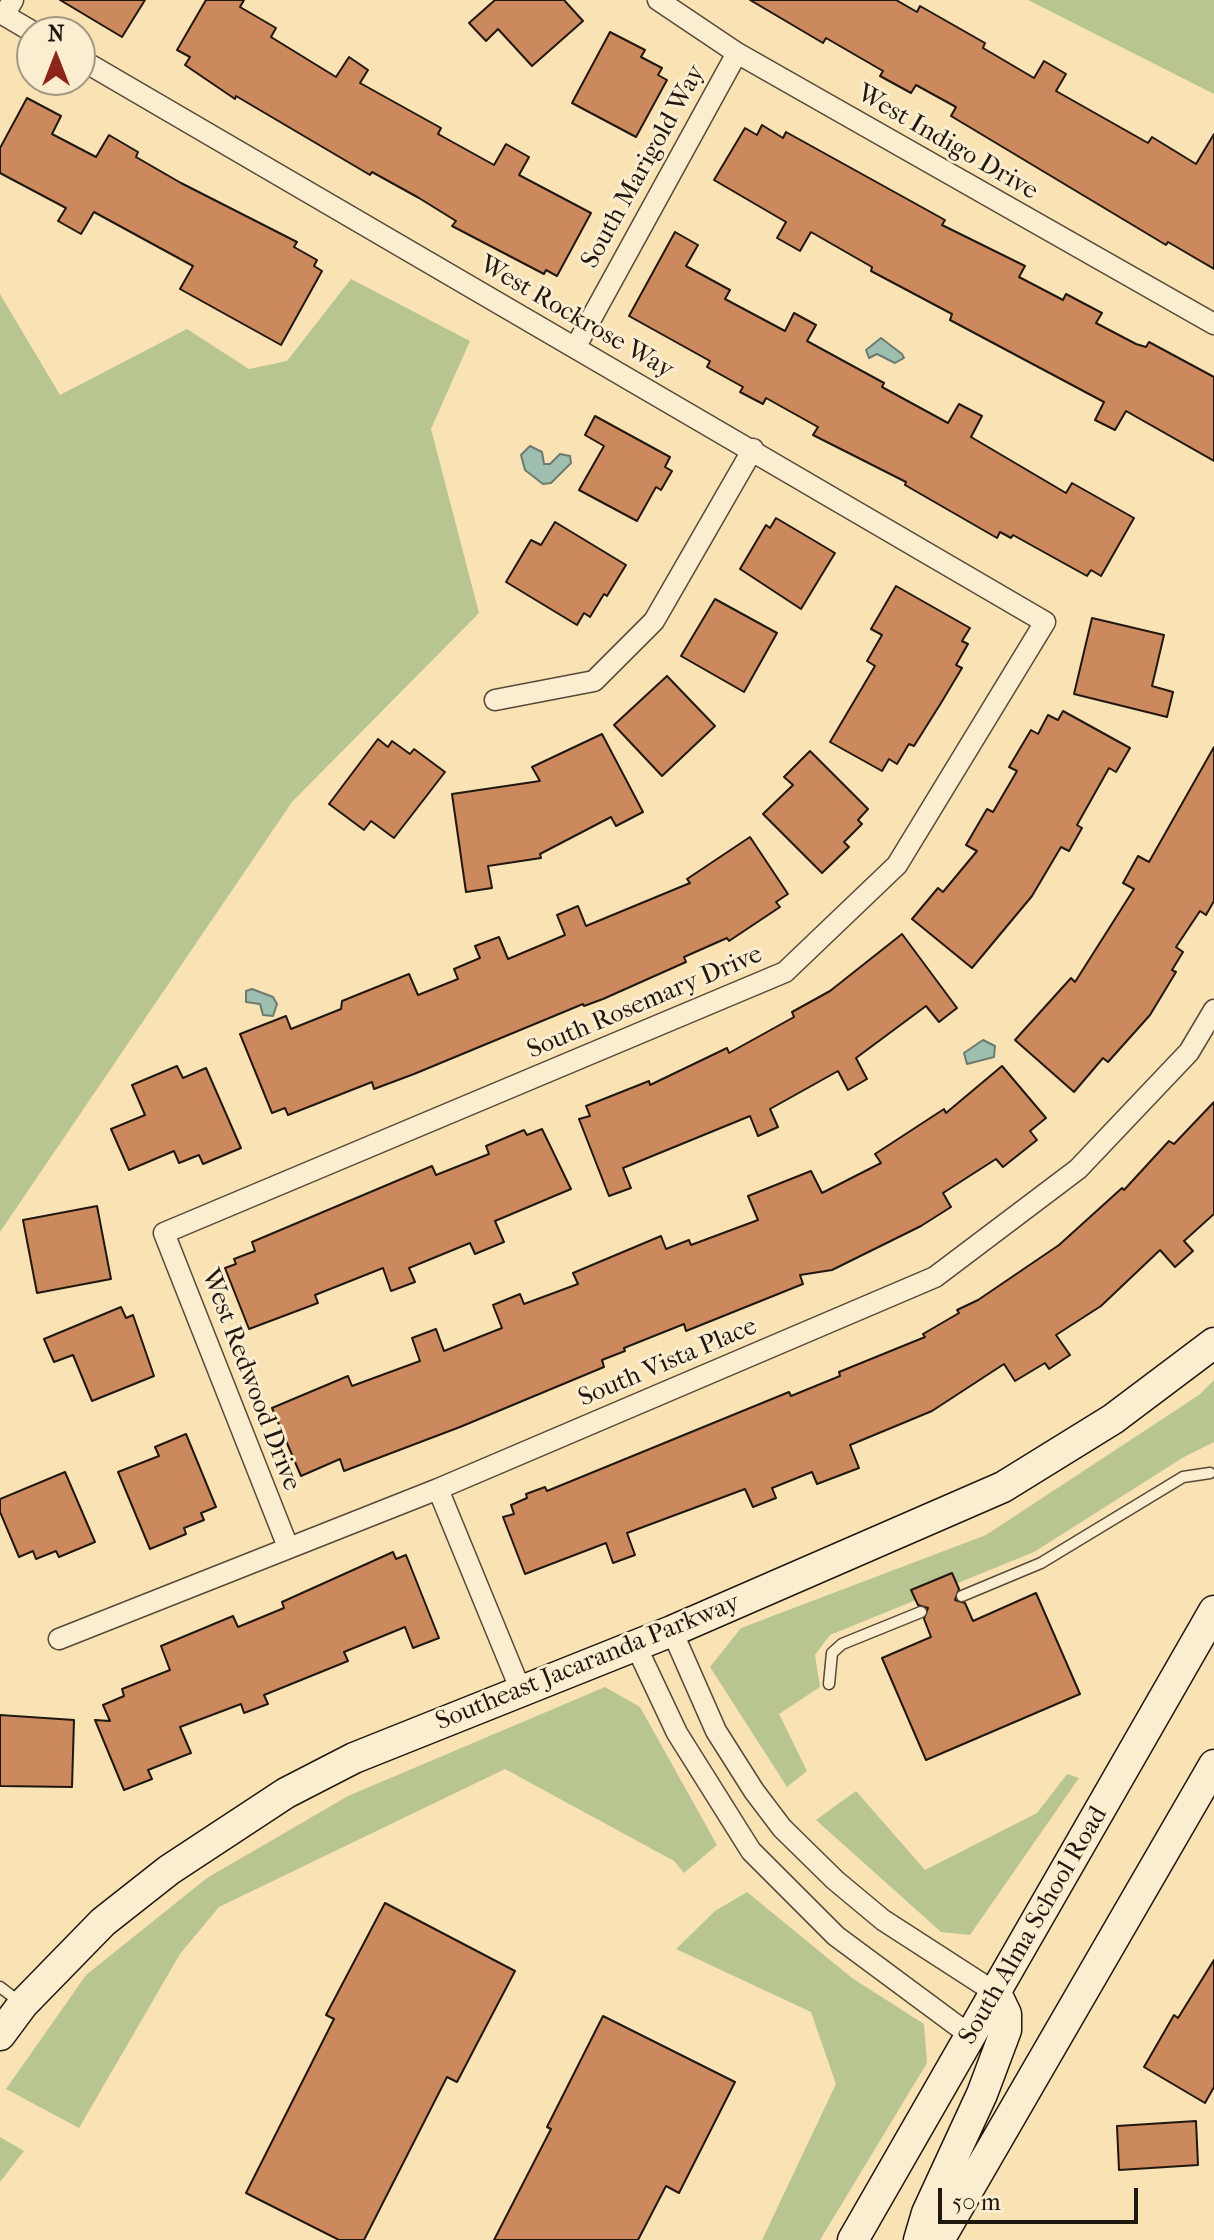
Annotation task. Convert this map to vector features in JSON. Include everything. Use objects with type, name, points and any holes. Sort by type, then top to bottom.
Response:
[{"type":"main road","name":"Southeast Jacaranda Parkway","points":[[0,2035],[12,1996],[103,1922],[227,1830],[286,1793],[354,1758],[672,1631],[1003,1487],[1113,1419],[1214,1343]]},
{"type":"main road","name":"South Alma School Road","points":[[853,2240],[1214,1611]]},
{"type":"main road","points":[[939,2240],[1214,1765]]},
{"type":"main road","points":[[919,2240],[927,2213],[982,2094],[1006,2030],[1006,2014],[996,1993]]},
{"type":"street","name":"West Indigo Drive","points":[[658,0],[737,53],[1214,324]]},
{"type":"street","name":"South Marigold Way","points":[[575,348],[737,53]]},
{"type":"street","name":"West Rockrose Way","points":[[96,68],[1045,622]]},
{"type":"street","points":[[495,700],[594,681],[654,621],[753,449]]},
{"type":"street","name":"South Rosemary Drive","points":[[164,1233],[785,972],[897,865],[1045,622]]},
{"type":"street","name":"South Vista Place","points":[[59,1639],[438,1489],[935,1277],[1078,1169],[1189,1052],[1214,1010]]},
{"type":"street","name":"West Redwood Drive","points":[[164,1233],[288,1547]]},
{"type":"street","points":[[438,1489],[521,1691]]},
{"type":"street","points":[[672,1631],[716,1731],[782,1828],[883,1920],[996,1993]]},
{"type":"street","points":[[636,1646],[677,1733],[751,1851],[836,1936],[971,2036]]},
{"type":"lane","points":[[962,1596],[1041,1563],[1183,1477],[1210,1473]]},
{"type":"lane","points":[[829,1684],[832,1653],[842,1644],[921,1612]]},
{"type":"green space","points":[[1028,0],[1214,0],[1214,94]]},
{"type":"green space","points":[[351,279],[470,341],[431,429],[479,613],[292,802],[0,1232],[0,294],[60,395],[187,329],[249,369],[287,361]]},
{"type":"green space","points":[[1214,1380],[1214,1442],[1184,1457],[1034,1552],[830,1635],[815,1655],[820,1687],[779,1714],[807,1771],[787,1787],[710,1667],[741,1628],[986,1535],[1199,1395]]},
{"type":"green space","points":[[605,1687],[640,1707],[717,1845],[684,1873],[674,1861],[505,1769],[219,1907],[180,1954],[79,2128],[6,2089],[86,1975],[207,1878],[348,1796]]},
{"type":"green space","points":[[1067,1774],[1079,1778],[970,1935],[941,1932],[816,1820],[856,1791],[925,1870],[1037,1813]]},
{"type":"green space","points":[[747,1892],[852,1978],[924,2024],[927,2063],[820,2240],[762,2240],[836,2084],[811,2012],[676,1949],[715,1911]]},
{"type":"green space","points":[[0,2137],[24,2151],[0,2182]]},
{"type":"shaded area","points":[[881,338],[904,358],[895,363],[877,354],[869,358],[866,350]]},
{"type":"shaded area","points":[[530,446],[542,452],[544,464],[550,464],[560,454],[570,456],[571,463],[551,483],[543,484],[525,470],[521,455]]},
{"type":"shaded area","points":[[252,989],[273,997],[277,1004],[273,1016],[263,1015],[260,1004],[246,1002],[246,991]]},
{"type":"shaded area","points":[[983,1040],[995,1046],[994,1057],[967,1064],[964,1053]]},
{"type":"building","points":[[60,0],[145,0],[122,37],[96,21],[96,16],[87,16]]},
{"type":"building","points":[[206,0],[244,0],[240,7],[276,28],[271,37],[336,77],[349,57],[368,70],[360,83],[441,128],[438,134],[494,165],[506,144],[529,157],[519,175],[591,213],[557,276],[546,270],[544,274],[452,226],[456,221],[419,198],[372,172],[370,175],[236,96],[235,99],[185,65],[190,57],[177,50]]},
{"type":"building","points":[[495,0],[564,0],[583,21],[532,66],[498,29],[486,41],[469,23]]},
{"type":"building","points":[[750,0],[896,0],[917,12],[920,6],[985,43],[983,48],[1034,78],[1044,61],[1066,74],[1056,91],[1148,143],[1152,137],[1196,164],[1214,134],[1214,269],[1168,242],[1166,245],[951,116],[956,107],[916,85],[911,93],[880,76],[883,71],[826,38],[823,43]]},
{"type":"building","points":[[610,32],[645,50],[641,57],[662,68],[658,75],[667,80],[636,137],[572,103]]},
{"type":"building","points":[[27,98],[61,116],[52,134],[96,157],[109,135],[138,152],[136,157],[181,183],[297,242],[294,247],[317,260],[314,266],[322,271],[281,345],[180,289],[193,266],[94,212],[81,234],[58,221],[66,208],[0,173],[0,148]]},
{"type":"building","points":[[762,125],[783,138],[786,132],[945,220],[942,225],[1025,266],[1019,277],[1063,300],[1066,294],[1102,313],[1096,323],[1136,344],[1146,347],[1149,342],[1214,377],[1214,461],[1126,411],[1115,430],[1095,420],[1104,402],[950,320],[952,314],[871,271],[872,267],[811,232],[800,251],[777,238],[786,222],[714,180],[745,128],[757,135]]},
{"type":"building","points":[[675,232],[698,245],[686,266],[730,290],[725,299],[785,331],[794,313],[816,325],[807,341],[884,383],[882,387],[948,423],[959,404],[982,416],[971,437],[1066,493],[1072,483],[1134,518],[1101,576],[1091,570],[1087,576],[1013,535],[1011,538],[1000,532],[997,538],[905,485],[906,482],[813,435],[818,427],[766,398],[763,404],[740,392],[743,387],[707,367],[710,361],[629,316]]},
{"type":"building","points":[[595,416],[670,457],[665,467],[672,471],[661,490],[656,487],[637,521],[579,490],[604,446],[585,435]]},
{"type":"building","points":[[776,518],[835,553],[801,609],[740,569],[766,525],[770,528]]},
{"type":"building","points":[[555,522],[626,565],[590,617],[584,613],[577,625],[506,582],[531,540],[541,545]]},
{"type":"building","points":[[896,586],[970,628],[962,641],[968,644],[956,665],[962,668],[941,703],[914,746],[909,744],[897,764],[889,759],[882,771],[830,742],[875,666],[867,661],[882,635],[871,629]]},
{"type":"building","points":[[715,599],[777,633],[744,692],[681,656]]},
{"type":"building","points":[[1092,618],[1164,635],[1152,686],[1173,692],[1167,717],[1074,694]]},
{"type":"building","points":[[667,676],[715,726],[662,776],[614,725]]},
{"type":"building","points":[[1063,711],[1130,748],[1116,772],[1109,768],[1077,825],[1082,828],[1069,851],[1061,847],[1032,896],[972,968],[912,919],[938,888],[943,892],[977,851],[966,845],[987,809],[993,812],[1017,771],[1009,767],[1031,730],[1038,734],[1048,715],[1058,720]]},
{"type":"building","points":[[602,734],[643,812],[616,826],[611,817],[540,854],[541,858],[488,866],[492,888],[466,892],[452,794],[540,781],[532,767]]},
{"type":"building","points":[[378,739],[388,747],[392,741],[410,754],[414,749],[445,772],[394,838],[371,821],[364,830],[329,804]]},
{"type":"building","points":[[1214,747],[1214,901],[1206,915],[1200,911],[1176,947],[1183,952],[1172,970],[1176,972],[1150,1015],[1108,1062],[1103,1058],[1074,1092],[1015,1040],[1071,978],[1075,982],[1134,889],[1123,883],[1138,856],[1149,862]]},
{"type":"building","points":[[810,751],[868,809],[858,820],[862,824],[844,842],[849,847],[822,873],[763,814],[793,785],[784,777]]},
{"type":"building","points":[[750,837],[788,894],[776,902],[780,907],[729,941],[727,938],[684,957],[686,962],[603,999],[583,1004],[414,1074],[374,1089],[372,1082],[288,1115],[285,1108],[272,1113],[240,1034],[286,1016],[291,1029],[341,1009],[342,1001],[409,974],[418,995],[458,979],[454,969],[480,958],[475,946],[499,937],[508,959],[565,935],[557,915],[578,906],[586,926],[690,883],[687,879]]},
{"type":"building","points":[[902,934],[957,1008],[939,1022],[926,1006],[856,1058],[867,1079],[848,1090],[838,1071],[770,1109],[778,1127],[758,1136],[750,1116],[623,1168],[631,1188],[609,1196],[579,1119],[590,1116],[586,1106],[649,1081],[650,1085],[727,1048],[729,1053],[794,1017],[792,1012],[830,991]]},
{"type":"building","points":[[177,1066],[183,1078],[206,1068],[241,1148],[203,1164],[199,1155],[179,1163],[174,1151],[129,1170],[111,1129],[145,1115],[132,1085]]},
{"type":"building","points":[[1002,1066],[1046,1118],[1030,1131],[1037,1140],[1003,1167],[996,1159],[943,1193],[951,1207],[921,1226],[832,1270],[800,1275],[803,1284],[686,1331],[684,1324],[624,1348],[625,1351],[602,1360],[604,1367],[460,1427],[344,1471],[340,1459],[301,1476],[272,1408],[348,1376],[352,1386],[420,1361],[412,1338],[436,1329],[444,1351],[502,1328],[493,1305],[520,1294],[524,1304],[578,1284],[573,1273],[661,1236],[666,1249],[689,1240],[691,1245],[758,1220],[748,1196],[811,1171],[822,1193],[881,1163],[875,1154],[944,1109],[946,1113]]},
{"type":"building","points":[[1214,1102],[1214,1214],[1184,1241],[1193,1251],[1175,1267],[1160,1250],[1101,1306],[1056,1335],[1070,1355],[1049,1369],[1045,1363],[1015,1381],[1004,1364],[932,1411],[850,1445],[859,1468],[817,1484],[812,1472],[772,1488],[776,1498],[753,1507],[745,1489],[627,1533],[635,1555],[613,1563],[606,1543],[525,1574],[503,1517],[514,1514],[511,1505],[527,1498],[526,1494],[545,1487],[547,1491],[789,1392],[791,1396],[840,1376],[839,1372],[925,1337],[923,1334],[959,1313],[957,1310],[978,1300],[1059,1245],[1122,1188],[1124,1190],[1169,1141],[1174,1144]]},
{"type":"building","points":[[542,1129],[571,1189],[495,1221],[504,1242],[475,1254],[470,1243],[409,1268],[415,1282],[391,1291],[383,1268],[315,1295],[318,1303],[249,1329],[225,1268],[236,1264],[234,1259],[255,1251],[252,1242],[432,1166],[436,1175],[489,1154],[486,1146],[524,1130],[527,1135]]},
{"type":"building","points":[[97,1206],[111,1279],[37,1293],[23,1220]]},
{"type":"building","points":[[121,1307],[126,1318],[133,1315],[154,1376],[92,1401],[73,1355],[54,1362],[44,1339]]},
{"type":"building","points":[[186,1434],[216,1507],[201,1513],[204,1520],[184,1528],[186,1534],[150,1549],[118,1472],[159,1456],[155,1447]]},
{"type":"building","points":[[65,1472],[95,1542],[59,1557],[56,1551],[36,1559],[33,1551],[19,1557],[0,1512],[0,1499]]},
{"type":"building","points":[[393,1552],[396,1559],[406,1555],[439,1638],[413,1648],[405,1627],[344,1652],[348,1661],[264,1695],[268,1704],[244,1713],[241,1704],[180,1727],[191,1753],[148,1770],[152,1779],[124,1790],[95,1720],[110,1721],[103,1705],[124,1696],[122,1689],[170,1670],[161,1646],[233,1616],[238,1627],[284,1608],[282,1602]]},
{"type":"building","points":[[952,1573],[959,1589],[955,1600],[965,1603],[973,1621],[1036,1593],[1080,1694],[926,1760],[882,1658],[931,1637],[924,1619],[928,1608],[918,1605],[911,1590]]},
{"type":"building","points":[[0,1715],[74,1720],[72,1787],[0,1786]]},
{"type":"building","points":[[385,1903],[515,1971],[457,2082],[447,2077],[364,2240],[339,2240],[246,2193],[334,2019],[326,2015]]},
{"type":"building","points":[[1214,1960],[1214,2087],[1205,2103],[1144,2067],[1174,2015],[1178,2018]]},
{"type":"building","points":[[603,2016],[735,2082],[679,2193],[666,2186],[638,2240],[494,2240],[551,2129],[547,2127]]},
{"type":"building","points":[[1196,2121],[1198,2165],[1119,2170],[1117,2126]]}]
